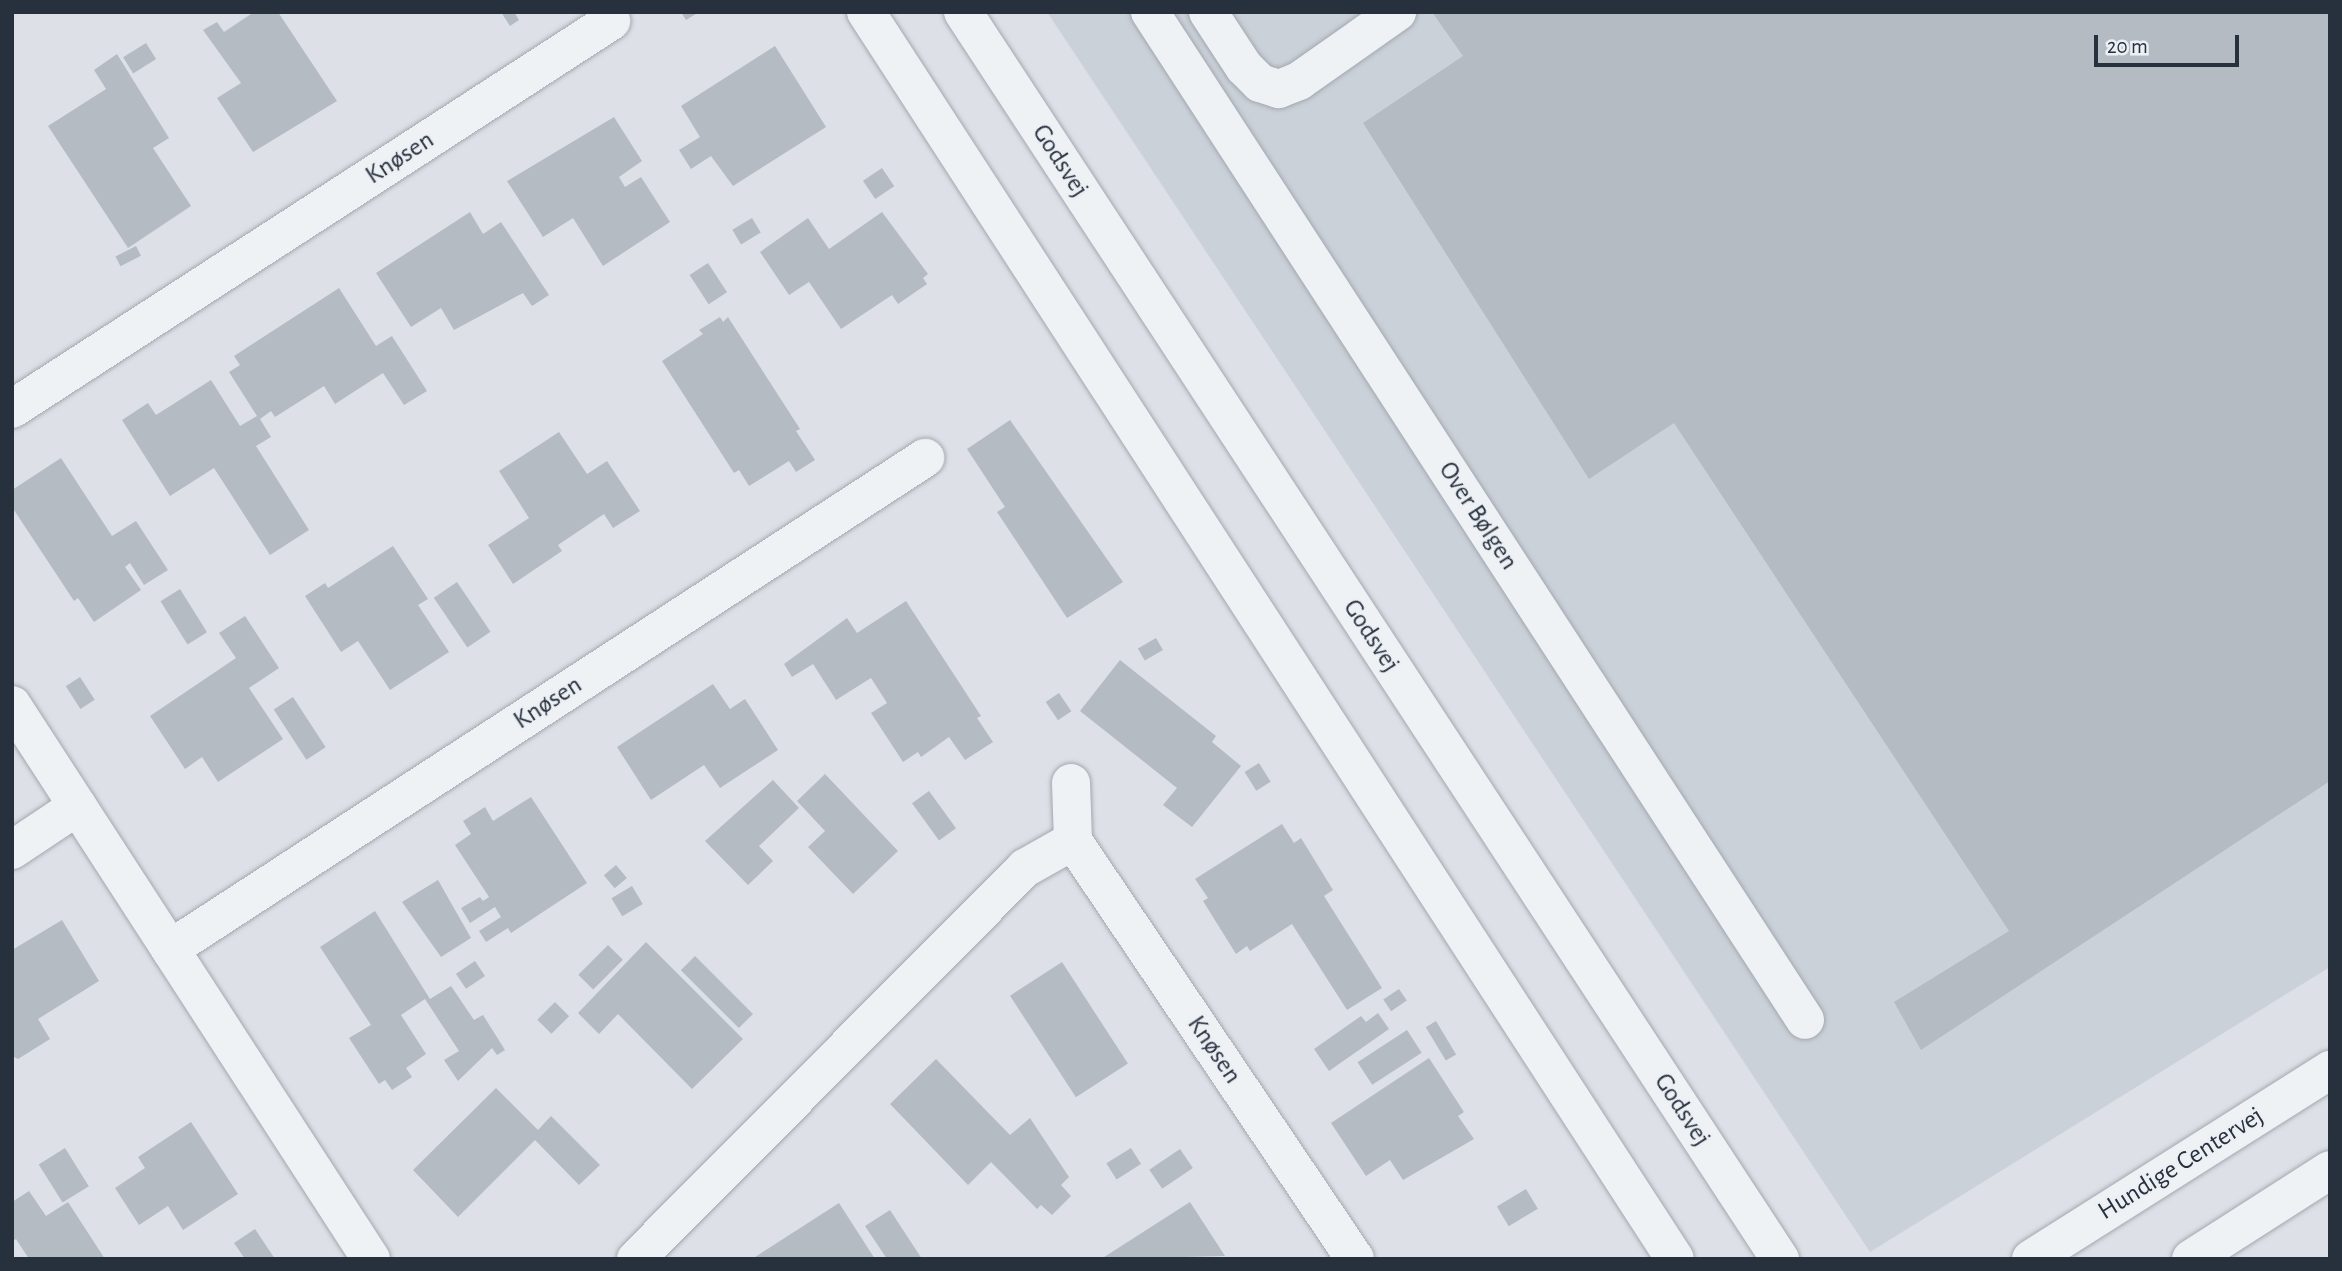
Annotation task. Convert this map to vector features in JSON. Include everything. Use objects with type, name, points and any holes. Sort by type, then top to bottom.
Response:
[{"type":"street","points":[[866,12],[1675,1259]]},
{"type":"street","name":"Godsvej","points":[[963,12],[1780,1259]]},
{"type":"street","name":"Over Bølgen","points":[[1150,12],[1805,1020]]},
{"type":"street","points":[[1208,12],[1244,67],[1260,83],[1279,89],[1299,81],[1398,12]]},
{"type":"street","name":"Knøsen","points":[[12,409],[611,21]]},
{"type":"street","name":"Knøsen","points":[[170,949],[925,457]]},
{"type":"street","points":[[12,705],[371,1259]]},
{"type":"street","points":[[639,1258],[1025,868],[1073,841],[1071,783]]},
{"type":"street","points":[[12,850],[78,806]]},
{"type":"street","name":"Knøsen","points":[[1073,841],[1355,1259]]},
{"type":"street","name":"Hundige Centervej","points":[[2031,1259],[2330,1070]]},
{"type":"street","points":[[2191,1259],[2330,1170]]},
{"type":"shaded area","points":[[1047,12],[2330,12],[2330,967],[1870,1252]]},
{"type":"building","points":[[254,12],[278,12],[337,101],[253,152],[217,98],[241,83],[203,30],[217,22],[224,32]]},
{"type":"building","points":[[501,12],[514,12],[519,20],[510,26]]},
{"type":"building","points":[[681,12],[699,12],[686,20]]},
{"type":"building","points":[[1432,12],[2330,12],[2330,781],[1921,1050],[1894,1002],[2009,931],[1674,423],[1589,479],[1363,123],[1463,56]]},
{"type":"building","points":[[146,43],[156,59],[133,73],[123,57]]},
{"type":"building","points":[[775,46],[826,127],[733,186],[711,156],[691,169],[679,150],[700,137],[681,106]]},
{"type":"building","points":[[117,54],[169,138],[153,148],[191,206],[128,248],[48,126],[106,89],[94,70]]},
{"type":"building","points":[[614,117],[642,161],[619,177],[625,187],[641,177],[670,222],[603,266],[573,218],[543,237],[507,181]]},
{"type":"building","points":[[882,168],[894,186],[875,199],[863,181]]},
{"type":"building","points":[[470,212],[483,234],[501,222],[549,295],[532,306],[523,293],[454,330],[441,308],[411,327],[376,273]]},
{"type":"building","points":[[882,212],[928,274],[923,278],[927,284],[898,304],[892,295],[841,329],[809,282],[789,295],[760,252],[808,218],[829,249]]},
{"type":"building","points":[[752,218],[761,233],[741,244],[732,230]]},
{"type":"building","points":[[136,246],[141,256],[121,266],[116,256]]},
{"type":"building","points":[[708,263],[727,292],[709,304],[690,275]]},
{"type":"building","points":[[339,288],[376,346],[392,336],[427,391],[404,405],[383,373],[335,404],[324,386],[275,417],[271,411],[260,419],[271,437],[256,446],[309,530],[270,555],[214,468],[170,496],[122,420],[148,403],[156,415],[211,380],[240,426],[257,416],[229,372],[240,365],[234,356]]},
{"type":"building","points":[[720,317],[723,322],[728,317],[800,429],[796,431],[815,460],[796,472],[789,461],[749,486],[739,470],[734,473],[662,361],[703,334],[699,330]]},
{"type":"building","points":[[1010,420],[1123,582],[1067,618],[997,512],[1005,507],[967,449]]},
{"type":"building","points":[[559,432],[587,474],[607,461],[640,511],[613,528],[604,514],[558,545],[562,551],[513,584],[488,545],[529,518],[499,471]]},
{"type":"building","points":[[61,458],[112,536],[136,521],[168,570],[144,585],[130,563],[125,567],[141,590],[94,622],[78,598],[74,601],[12,507],[12,490]]},
{"type":"building","points":[[393,546],[428,599],[418,605],[449,652],[390,690],[358,641],[341,652],[305,596],[325,583],[328,588]]},
{"type":"building","points":[[457,582],[491,632],[467,647],[434,598]]},
{"type":"building","points":[[180,589],[207,632],[188,644],[160,601]]},
{"type":"building","points":[[906,601],[981,716],[977,718],[993,742],[965,760],[949,737],[921,757],[918,752],[903,762],[871,713],[887,703],[871,678],[836,700],[813,664],[792,677],[784,664],[847,618],[857,633]]},
{"type":"building","points":[[245,616],[279,668],[249,688],[283,739],[218,782],[202,757],[185,769],[150,716],[236,658],[219,633]]},
{"type":"building","points":[[1156,638],[1163,650],[1145,661],[1138,648]]},
{"type":"building","points":[[1120,660],[1216,736],[1212,742],[1241,766],[1192,827],[1163,805],[1177,788],[1080,711]]},
{"type":"building","points":[[80,677],[95,700],[80,709],[66,686]]},
{"type":"building","points":[[713,684],[730,709],[745,699],[778,750],[720,788],[704,765],[651,800],[617,747]]},
{"type":"building","points":[[1059,693],[1071,711],[1058,720],[1046,702]]},
{"type":"building","points":[[293,697],[326,747],[306,760],[274,710]]},
{"type":"building","points":[[1259,763],[1271,782],[1256,791],[1245,772]]},
{"type":"building","points":[[825,774],[898,851],[853,894],[808,847],[825,831],[797,801]]},
{"type":"building","points":[[773,780],[799,808],[759,846],[773,861],[748,885],[705,841]]},
{"type":"building","points":[[929,791],[956,828],[939,841],[912,803]]},
{"type":"building","points":[[531,797],[587,883],[511,933],[508,928],[486,942],[479,931],[501,917],[495,907],[470,923],[461,908],[480,897],[483,901],[489,897],[455,845],[471,834],[463,821],[485,807],[493,821]]},
{"type":"building","points":[[1282,824],[1294,843],[1301,838],[1333,890],[1324,896],[1382,988],[1347,1010],[1292,924],[1250,951],[1247,946],[1236,954],[1203,901],[1208,898],[1195,879]]},
{"type":"building","points":[[616,865],[627,878],[615,888],[604,875]]},
{"type":"building","points":[[438,880],[471,938],[441,957],[402,902]]},
{"type":"building","points":[[632,886],[643,904],[622,916],[611,898]]},
{"type":"building","points":[[375,911],[430,999],[451,986],[474,1020],[483,1015],[505,1050],[497,1055],[492,1048],[458,1081],[444,1060],[459,1051],[425,999],[401,1015],[426,1054],[406,1068],[412,1077],[392,1090],[385,1080],[379,1084],[349,1038],[371,1025],[320,947]]},
{"type":"building","points":[[62,920],[99,981],[38,1019],[50,1039],[18,1059],[12,1056],[12,950]]},
{"type":"building","points":[[646,942],[743,1039],[692,1089],[618,1014],[599,1034],[578,1013]]},
{"type":"building","points":[[608,945],[623,960],[593,990],[578,975]]},
{"type":"building","points":[[695,956],[753,1014],[739,1028],[681,970]]},
{"type":"building","points":[[475,961],[485,976],[466,989],[456,974]]},
{"type":"building","points":[[1062,962],[1128,1063],[1076,1097],[1010,996]]},
{"type":"building","points":[[1399,989],[1407,1001],[1391,1011],[1383,1000]]},
{"type":"building","points":[[555,1002],[569,1016],[551,1034],[537,1020]]},
{"type":"building","points":[[1378,1013],[1389,1029],[1329,1071],[1314,1049],[1361,1016],[1366,1022]]},
{"type":"building","points":[[1436,1021],[1456,1054],[1446,1061],[1426,1027]]},
{"type":"building","points":[[1407,1030],[1422,1053],[1372,1085],[1358,1062]]},
{"type":"building","points":[[1429,1058],[1464,1112],[1458,1116],[1474,1139],[1403,1180],[1390,1160],[1366,1176],[1331,1123]]},
{"type":"building","points":[[936,1059],[1010,1135],[1030,1118],[1069,1177],[1061,1185],[1071,1196],[1052,1215],[1041,1205],[1037,1209],[991,1162],[968,1185],[890,1104]]},
{"type":"building","points":[[496,1088],[538,1130],[551,1116],[600,1165],[579,1185],[535,1140],[458,1217],[413,1170]]},
{"type":"building","points":[[191,1122],[238,1194],[183,1230],[168,1206],[139,1225],[115,1188],[145,1168],[138,1157]]},
{"type":"building","points":[[65,1148],[89,1186],[63,1203],[39,1164]]},
{"type":"building","points":[[1131,1148],[1141,1164],[1116,1179],[1106,1163]]},
{"type":"building","points":[[1180,1149],[1193,1168],[1162,1189],[1149,1170]]},
{"type":"building","points":[[1526,1189],[1538,1209],[1509,1226],[1497,1207]]},
{"type":"building","points":[[29,1191],[46,1216],[68,1202],[105,1259],[29,1259],[16,1239],[12,1242],[12,1202]]},
{"type":"building","points":[[1190,1202],[1225,1256],[1101,1259]]},
{"type":"building","points":[[839,1203],[875,1259],[752,1259]]},
{"type":"building","points":[[890,1210],[922,1259],[887,1259],[865,1226]]},
{"type":"building","points":[[255,1229],[275,1259],[245,1259],[234,1243]]}]
